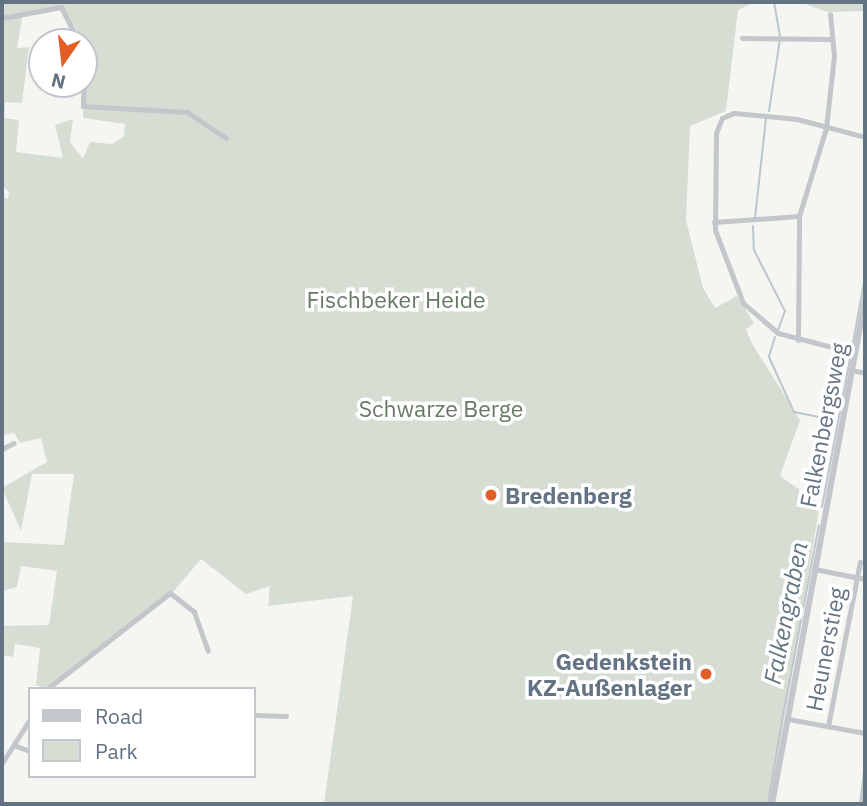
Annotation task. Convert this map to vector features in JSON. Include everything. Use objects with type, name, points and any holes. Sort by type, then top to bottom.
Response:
[{"type":"street","points":[[2,19],[61,7],[72,28]]},
{"type":"street","points":[[798,340],[799,216],[825,128],[832,39],[830,14]]},
{"type":"street","points":[[742,38],[832,39]]},
{"type":"street","points":[[83,98],[83,106],[187,112],[226,138]]},
{"type":"street","points":[[855,353],[798,340],[751,314],[724,265],[714,222],[716,133],[724,116],[765,114],[865,137]]},
{"type":"street","points":[[714,222],[799,216]]},
{"type":"street","name":"Falkenbergsweg","points":[[772,804],[865,300]]},
{"type":"street","points":[[851,370],[865,373]]},
{"type":"street","points":[[2,449],[14,443]]},
{"type":"street","name":"Heunerstieg","points":[[828,726],[860,562]]},
{"type":"street","points":[[814,569],[865,579]]},
{"type":"street","points":[[50,687],[170,593],[194,612],[208,651]]},
{"type":"street","points":[[256,715],[286,716]]},
{"type":"street","points":[[788,719],[865,733]]},
{"type":"street","points":[[2,763],[16,746],[28,723]]},
{"type":"street","points":[[16,746],[28,750]]},
{"type":"street","points":[[861,804],[865,771]]},
{"type":"green space","name":"Schwarze Berge","points":[[2,2],[755,2],[738,10],[726,111],[690,126],[686,220],[703,288],[715,308],[737,296],[754,323],[746,329],[751,342],[800,420],[780,476],[820,504],[770,804],[324,804],[353,596],[268,606],[270,586],[246,594],[201,559],[173,592],[50,687],[36,685],[40,648],[15,644],[13,657],[2,655],[2,626],[49,625],[57,571],[21,566],[17,587],[2,591],[2,542],[64,545],[74,474],[32,474],[21,531],[2,488],[47,462],[41,438],[20,443],[14,433],[2,435],[2,196],[8,199],[9,192],[2,185]]},
{"type":"green space","points":[[800,2],[864,2],[865,11],[827,12]]},
{"type":"waterway","points":[[774,2],[780,36]]},
{"type":"waterway","points":[[769,111],[780,39]]},
{"type":"waterway","points":[[755,218],[766,119]]},
{"type":"waterway","points":[[753,226],[754,250],[785,311],[778,330]]},
{"type":"waterway","name":"Falkengraben","points":[[853,343],[865,276]]},
{"type":"waterway","points":[[775,337],[769,357],[794,412],[834,420]]},
{"type":"waterway","name":"Falkengraben","points":[[822,507],[850,359]]},
{"type":"waterway","name":"Falkengraben","points":[[785,706],[819,525]]},
{"type":"waterway","name":"Falkengraben","points":[[768,804],[784,708]]},
{"type":"place","name":"Bredenberg","points":[[491,495]]},
{"type":"place","name":"Gedenkstein KZ-Außenlager","points":[[706,674]]},
{"type":"park label","name":"Fischbeker Heide","points":[[396,299]]}]
